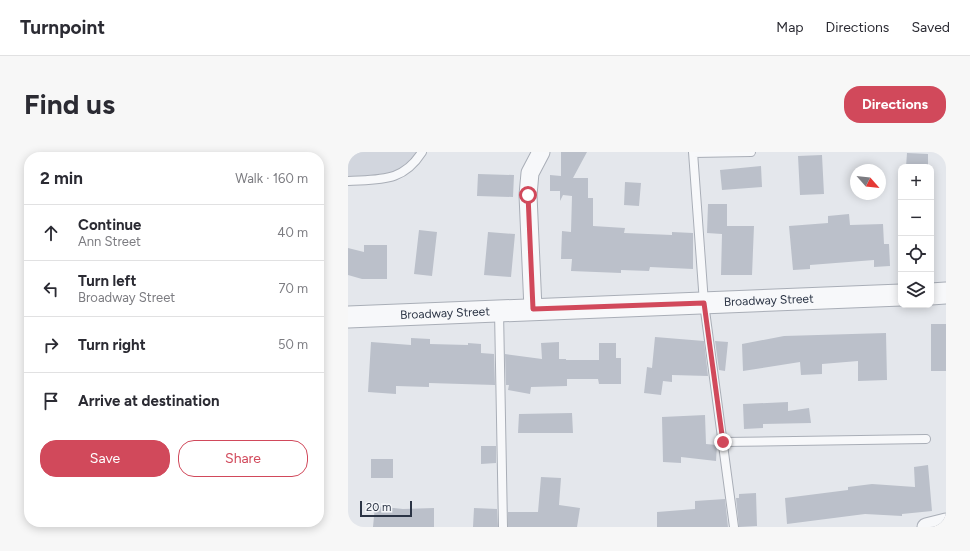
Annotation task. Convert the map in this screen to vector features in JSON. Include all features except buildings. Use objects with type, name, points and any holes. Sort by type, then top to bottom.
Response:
[{"type":"street","points":[[533,309],[528,195],[530,173],[541,152]]},
{"type":"street","points":[[934,294],[946,293]]},
{"type":"street","name":"Broadway Street","points":[[348,317],[898,295]]},
{"type":"street","points":[[926,527],[946,522]]},
{"type":"lane","points":[[348,181],[374,180],[401,174],[414,164],[422,152]]},
{"type":"lane","points":[[734,527],[704,303],[693,153],[751,152]]},
{"type":"lane","points":[[499,310],[503,527]]},
{"type":"lane","points":[[723,442],[926,439]]},
{"type":"shaded area","points":[[348,152],[422,152],[401,174],[348,181]]},
{"type":"route","points":[[528,195],[533,309],[704,303],[723,442]]}]
